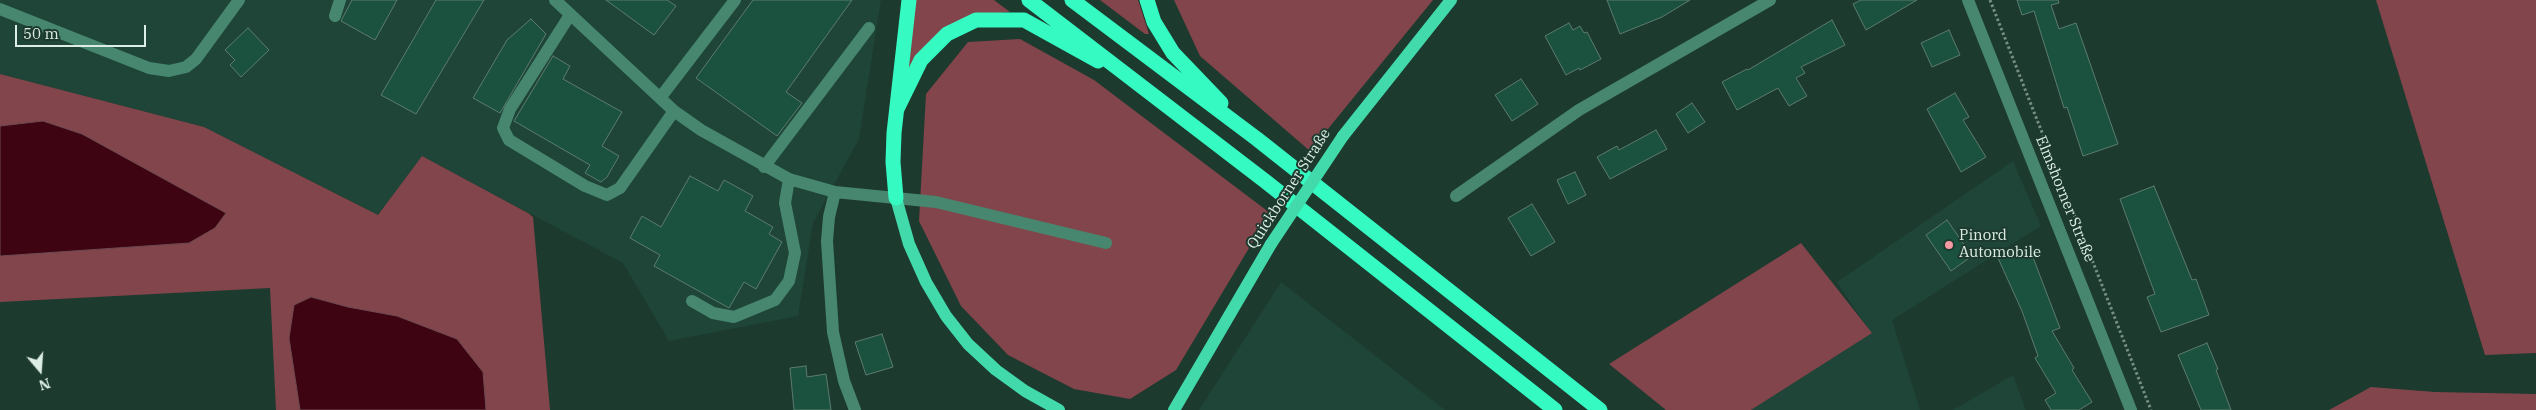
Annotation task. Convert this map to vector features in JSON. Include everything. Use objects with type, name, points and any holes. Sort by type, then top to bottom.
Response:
[{"type":"highway","points":[[896,198],[893,162],[909,0]]},
{"type":"highway","points":[[1030,0],[1556,410]]},
{"type":"highway","points":[[1072,0],[1257,139],[1600,410]]},
{"type":"highway","points":[[1147,0],[1154,22],[1173,53],[1257,139]]},
{"type":"highway","points":[[897,109],[921,60],[947,34],[976,20],[1024,20],[1144,87]]},
{"type":"main road","name":"Quickborner Straße","points":[[1174,410],[1271,244],[1343,136],[1451,0]]},
{"type":"main road","points":[[896,198],[910,244],[926,282],[946,316],[968,344],[996,370],[1025,391],[1059,410]]},
{"type":"street","points":[[0,9],[149,68],[169,71],[186,67],[196,59],[239,0]]},
{"type":"street","points":[[335,16],[340,0]]},
{"type":"street","points":[[555,0],[674,111],[701,130],[789,180],[834,192],[936,202],[1106,243]]},
{"type":"street","points":[[660,98],[735,0]]},
{"type":"street","points":[[1456,196],[1579,110],[1770,0]]},
{"type":"street","name":"Elmshorner Straße","points":[[1968,0],[2131,410]]},
{"type":"street","points":[[570,15],[510,109],[503,128],[509,140],[585,186],[607,195],[620,188],[674,111]]},
{"type":"street","points":[[764,167],[869,28]]},
{"type":"street","points":[[692,301],[713,314],[734,317],[775,300],[789,282],[795,253],[785,203],[789,180]]},
{"type":"street","points":[[834,192],[829,217],[828,241],[833,332],[844,381],[854,410]]},
{"type":"path","points":[[1990,0],[2151,410]]},
{"type":"shaded area","points":[[0,0],[881,0],[859,139],[813,223],[798,316],[669,341],[623,263],[422,156],[378,215],[204,127],[0,74]]},
{"type":"shaded area","points":[[916,0],[994,0],[1010,12],[976,15],[906,80]]},
{"type":"shaded area","points":[[1100,0],[1138,0],[1149,34],[1145,34]]},
{"type":"shaded area","points":[[1174,0],[1433,0],[1310,151],[1200,56]]},
{"type":"shaded area","points":[[2376,0],[2536,0],[2536,353],[2485,355]]},
{"type":"shaded area","points":[[1020,39],[1094,80],[1270,213],[1176,370],[1130,399],[1074,389],[1008,355],[961,306],[919,221],[926,94],[968,42]]},
{"type":"shaded area","points":[[0,74],[204,127],[378,215],[422,156],[528,213],[533,217],[550,410],[486,410],[483,372],[348,307],[311,297],[289,338],[300,410],[276,410],[270,288],[0,302],[0,256],[189,243],[226,214],[82,134],[43,121],[0,126]]},
{"type":"shaded area","points":[[43,121],[82,134],[226,213],[215,228],[189,243],[0,256],[0,126]]},
{"type":"shaded area","points":[[2013,161],[2041,226],[1892,320],[1920,410],[1751,410],[1871,333],[1837,282]],"holes":[[[1947,220],[1972,256],[1952,270],[1926,235]]]},
{"type":"shaded area","points":[[1801,243],[1872,333],[1751,410],[1666,410],[1609,364]]},
{"type":"shaded area","points":[[1281,282],[1445,410],[1199,410]]},
{"type":"shaded area","points":[[311,297],[348,307],[397,316],[457,339],[483,372],[486,410],[300,410],[289,338],[294,305]]},
{"type":"shaded area","points":[[2013,375],[2026,410],[1953,410]]},
{"type":"shaded area","points":[[2371,387],[2435,392],[2536,394],[2536,410],[2329,410]]},
{"type":"building","points":[[352,0],[397,0],[375,40],[341,21]]},
{"type":"building","points":[[436,0],[484,0],[416,114],[381,95]]},
{"type":"building","points":[[606,0],[667,0],[676,6],[654,35]]},
{"type":"building","points":[[753,0],[852,0],[786,92],[802,103],[777,136],[696,78]]},
{"type":"building","points":[[1607,0],[1690,0],[1662,17],[1620,34]]},
{"type":"building","points":[[1861,0],[1917,0],[1866,30],[1853,4]]},
{"type":"building","points":[[2017,0],[2058,0],[2059,3],[2051,5],[2059,29],[2076,23],[2118,144],[2083,156],[2067,107],[2064,108],[2034,11],[2022,15]]},
{"type":"building","points":[[531,19],[546,34],[500,113],[473,98],[507,40]]},
{"type":"building","points":[[1832,20],[1845,45],[1801,67],[1805,73],[1796,78],[1807,96],[1789,106],[1778,88],[1737,110],[1722,82],[1748,70]]},
{"type":"building","points":[[1569,23],[1573,30],[1580,26],[1584,33],[1587,32],[1601,59],[1566,75],[1545,36]]},
{"type":"building","points":[[248,28],[269,50],[241,77],[230,65],[235,60],[225,50]]},
{"type":"building","points":[[1949,30],[1960,55],[1932,67],[1921,43]]},
{"type":"building","points":[[553,56],[570,66],[563,79],[622,112],[602,146],[619,156],[607,177],[601,182],[585,173],[590,165],[514,121]]},
{"type":"building","points":[[1521,79],[1538,104],[1512,121],[1495,95]]},
{"type":"building","points":[[1955,93],[1969,117],[1963,120],[1986,157],[1961,172],[1927,109]]},
{"type":"building","points":[[1692,103],[1705,122],[1688,133],[1676,114]]},
{"type":"building","points":[[1656,130],[1667,149],[1610,179],[1597,157],[1617,146],[1619,150]]},
{"type":"building","points":[[1575,172],[1586,195],[1568,204],[1557,180]]},
{"type":"building","points":[[690,176],[718,191],[724,180],[753,196],[745,211],[773,227],[769,234],[782,242],[756,289],[744,282],[729,308],[654,266],[660,255],[630,238],[642,216],[661,227]]},
{"type":"building","points":[[2154,186],[2192,280],[2196,279],[2209,315],[2161,332],[2147,297],[2155,294],[2120,199]]},
{"type":"building","points":[[1532,204],[1555,242],[1531,256],[1508,218]]},
{"type":"building","name":"Pinord Automobile","points":[[1947,220],[1972,256],[1951,271],[1926,235]]},
{"type":"building","points":[[2029,247],[2060,328],[2052,331],[2074,368],[2072,370],[2092,402],[2079,410],[2051,410],[2045,400],[2056,393],[2035,358],[2038,356],[2022,311],[1998,258]]},
{"type":"building","points":[[882,334],[893,367],[866,375],[855,342]]},
{"type":"building","points":[[2207,343],[2218,369],[2216,370],[2231,410],[2201,410],[2178,355]]},
{"type":"building","points":[[806,366],[807,377],[826,374],[831,410],[794,410],[790,368]]},
{"type":"place","name":"Pinord Automobile","points":[[1949,245]]}]
